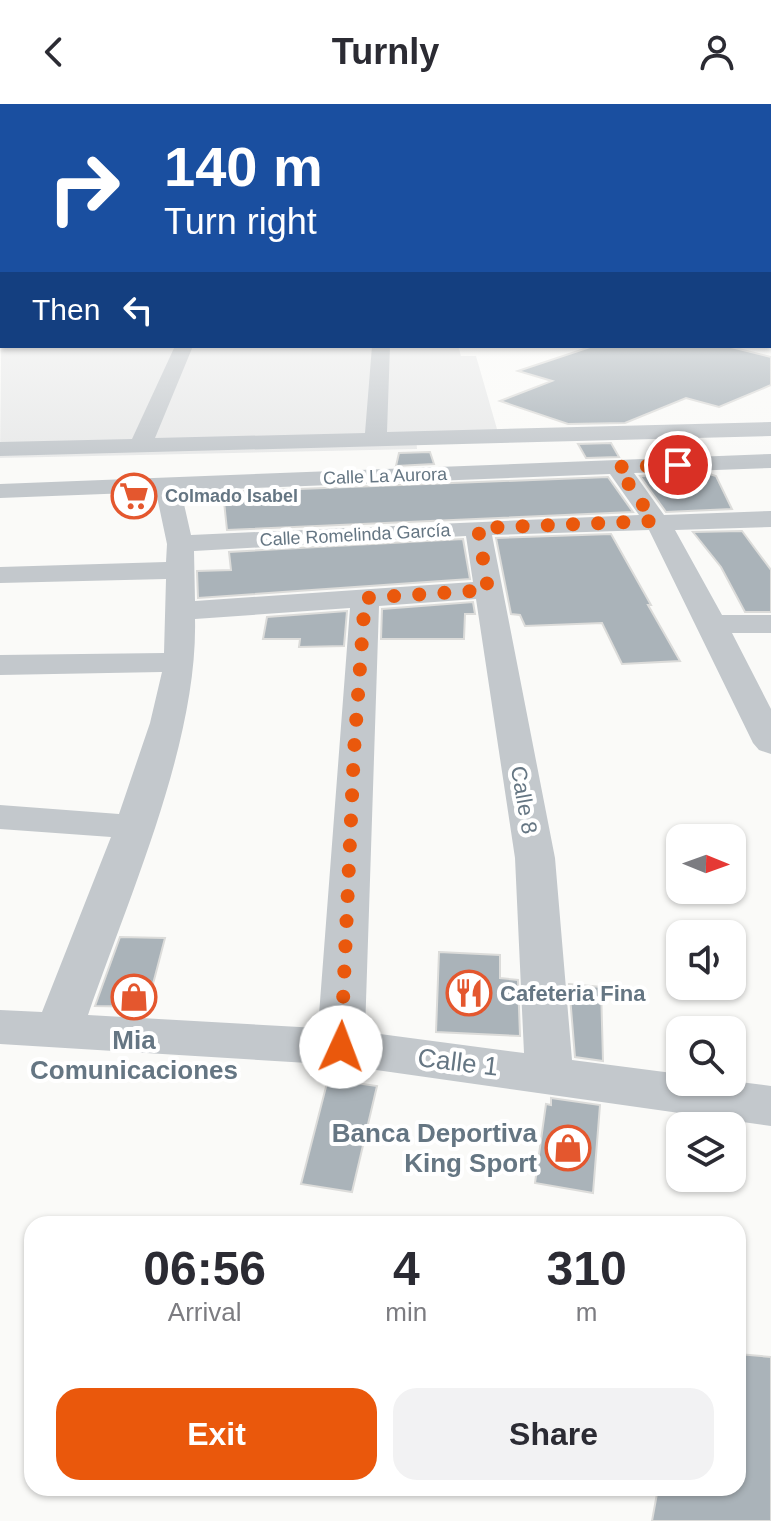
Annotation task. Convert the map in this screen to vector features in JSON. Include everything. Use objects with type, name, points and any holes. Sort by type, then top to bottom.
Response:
[{"type":"street","points":[[140,447],[183,348]]},
{"type":"street","points":[[376,441],[381,348]]},
{"type":"street","points":[[0,449],[771,429]]},
{"type":"street","name":"Calle La Aurora","points":[[0,491],[771,461]]},
{"type":"street","points":[[617,467],[673,545],[763,707],[771,743]]},
{"type":"street","points":[[59,1030],[134,827],[167,723],[180,662],[181,557],[167,484]]},
{"type":"street","name":"Calle Romelinda García","points":[[0,575],[478,528],[771,519]]},
{"type":"street","name":"Calle 8","points":[[478,528],[535,858],[549,1074]]},
{"type":"street","points":[[182,611],[488,590]]},
{"type":"street","points":[[341,1047],[354,751],[365,598]]},
{"type":"street","points":[[715,624],[771,624]]},
{"type":"street","points":[[0,665],[180,662]]},
{"type":"street","points":[[0,817],[134,827]]},
{"type":"street","name":"Calle 1","points":[[0,1027],[341,1047],[771,1106]]},
{"type":"shaded area","points":[[1,348],[459,348],[461,356],[476,356],[499,436],[416,437],[417,449],[0,458]]},
{"type":"building","points":[[587,348],[735,348],[771,357],[771,385],[719,407],[686,398],[625,423],[568,424],[500,401],[552,381],[518,371]]},
{"type":"building","points":[[611,443],[619,457],[586,458],[578,444]]},
{"type":"building","points":[[430,452],[434,464],[396,466],[399,453]]},
{"type":"building","points":[[706,473],[716,476],[732,509],[666,512],[640,476]]},
{"type":"building","points":[[608,477],[633,512],[227,530],[223,492]]},
{"type":"building","points":[[742,531],[771,570],[771,612],[745,612],[721,567],[693,532]]},
{"type":"building","points":[[611,534],[680,661],[622,664],[602,623],[525,626],[520,615],[511,614],[496,538]]},
{"type":"building","points":[[463,539],[470,579],[198,598],[197,571],[231,570],[229,552]]},
{"type":"building","points":[[473,602],[475,614],[465,614],[464,639],[381,639],[382,609]]},
{"type":"building","points":[[347,611],[344,646],[299,647],[300,639],[263,639],[267,617]]},
{"type":"building","points":[[120,937],[165,938],[147,1007],[95,1006]]},
{"type":"building","name":"Cafeteria Fina","points":[[439,952],[500,955],[500,978],[518,980],[520,1036],[436,1032]]},
{"type":"building","points":[[569,984],[601,987],[603,1061],[575,1057]]},
{"type":"building","points":[[328,1079],[377,1086],[352,1192],[301,1184]]},
{"type":"building","name":"Banca Deportiva King Sport","points":[[551,1098],[600,1105],[593,1193],[535,1183],[546,1104],[551,1105]]},
{"type":"building","points":[[746,1355],[771,1357],[771,1521],[652,1521],[657,1496],[746,1496]]},
{"type":"place","name":"Colmado Isabel","points":[[134,496]]},
{"type":"place","name":"Cafeteria Fina","points":[[469,993]]},
{"type":"place","name":"Mia Comunicaciones","points":[[134,997]]},
{"type":"place","name":"Banca Deportiva King Sport","points":[[568,1148]]},
{"type":"route","points":[[341,1047],[354,751],[365,598],[488,590],[478,528],[654,521],[617,467],[678,465]]}]
